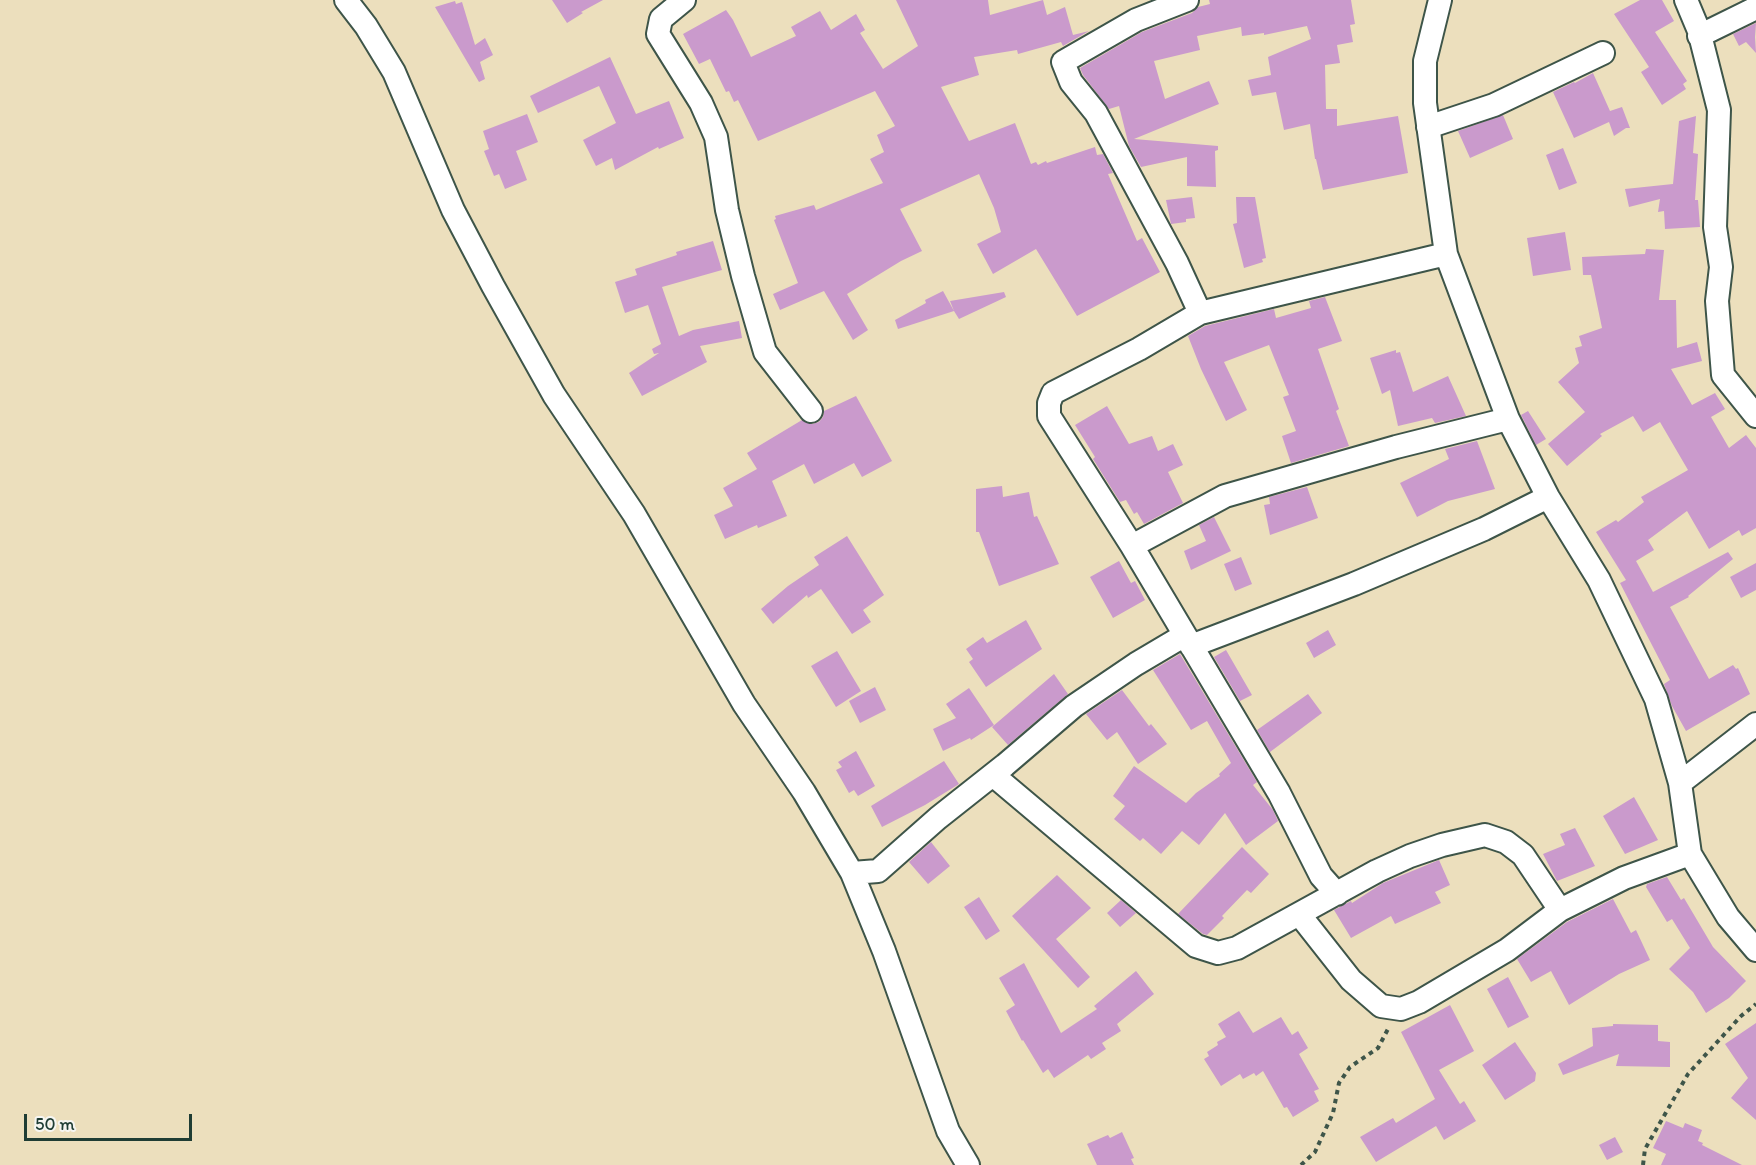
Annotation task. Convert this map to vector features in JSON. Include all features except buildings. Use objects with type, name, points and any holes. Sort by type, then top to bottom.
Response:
[{"type":"street","points":[[346,0],[366,26],[394,72],[453,210],[554,395],[634,514],[744,704],[804,792],[852,873],[888,961],[948,1131],[968,1165]]},
{"type":"street","points":[[684,0],[658,9],[658,34],[701,103],[716,137],[727,210],[765,352],[811,411]]},
{"type":"street","points":[[1187,0],[1136,20],[1063,62],[1071,82],[1096,113],[1177,263],[1200,313]]},
{"type":"street","points":[[1440,0],[1425,61],[1425,103],[1446,254],[1508,419],[1548,497],[1599,580],[1656,699],[1680,783],[1690,854],[1728,917],[1756,950]]},
{"type":"street","points":[[1686,0],[1700,31],[1699,36],[1719,110],[1715,227],[1721,267],[1717,301],[1723,375],[1756,416]]},
{"type":"street","points":[[1699,36],[1756,8]]},
{"type":"street","points":[[1428,127],[1494,105],[1603,54]]},
{"type":"street","points":[[1337,894],[1320,876],[1279,793],[1131,546],[1049,416],[1049,404],[1053,393],[1139,349],[1200,313],[1446,254]]},
{"type":"street","points":[[1131,546],[1225,496],[1396,447],[1508,419]]},
{"type":"street","points":[[852,873],[878,871],[938,818],[1074,706],[1136,664],[1188,641],[1354,584],[1484,529],[1548,497]]},
{"type":"street","points":[[1680,783],[1756,724]]},
{"type":"street","points":[[993,775],[1196,946],[1218,953],[1237,948],[1377,871],[1410,856],[1442,845],[1485,836],[1506,842],[1522,855],[1560,910]]},
{"type":"street","points":[[1299,914],[1351,980],[1381,1006],[1401,1008],[1419,1002],[1507,950],[1560,910],[1624,878],[1690,854]]},
{"type":"path","points":[[1643,1165],[1645,1149],[1688,1074],[1741,1016],[1756,1004]]},
{"type":"path","points":[[1301,1165],[1315,1152],[1333,1113],[1338,1083],[1350,1068],[1378,1048],[1389,1029],[1381,1006]]}]
